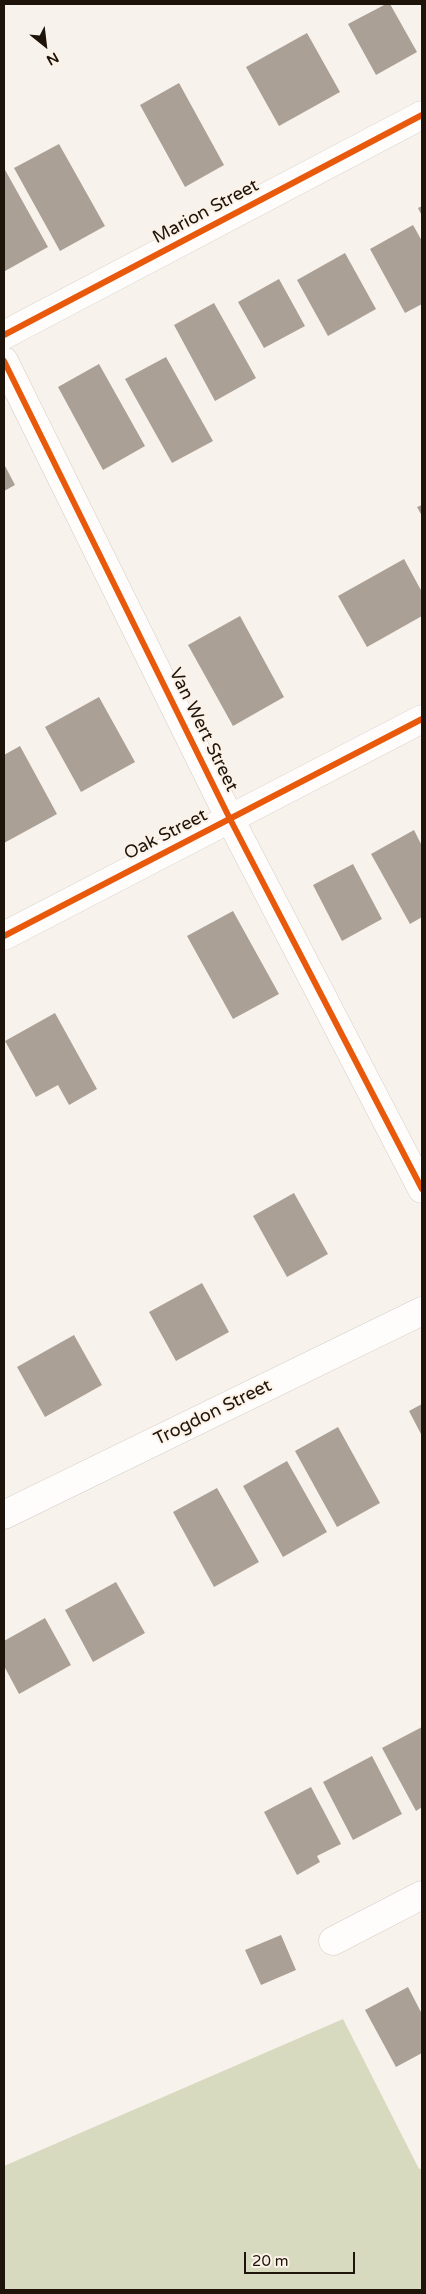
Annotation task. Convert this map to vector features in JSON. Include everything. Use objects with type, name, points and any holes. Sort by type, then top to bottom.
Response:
[{"type":"street","name":"Marion Street","points":[[4,335],[422,115]]},
{"type":"street","name":"Van Wert Street","points":[[4,361],[230,819],[422,1189]]},
{"type":"street","name":"Oak Street","points":[[4,936],[422,719]]},
{"type":"street","name":"Trogdon Street","points":[[4,1515],[422,1311]]},
{"type":"street","points":[[333,1941],[422,1895]]},
{"type":"green space","points":[[343,2019],[419,2169],[422,2168],[422,2290],[4,2290],[4,2166]]},
{"type":"building","points":[[386,4],[390,4],[417,52],[376,75],[348,24]]},
{"type":"building","points":[[307,33],[340,92],[279,126],[246,67]]},
{"type":"building","points":[[179,83],[224,165],[185,187],[140,105]]},
{"type":"building","points":[[59,144],[105,226],[60,251],[14,168]]},
{"type":"building","points":[[4,168],[48,247],[5,271],[4,268]]},
{"type":"building","points":[[422,206],[422,216],[418,208]]},
{"type":"building","points":[[413,225],[422,241],[422,304],[405,313],[370,249]]},
{"type":"building","points":[[345,253],[376,309],[328,336],[297,280]]},
{"type":"building","points":[[279,279],[305,326],[264,348],[238,302]]},
{"type":"building","points":[[214,303],[256,378],[215,401],[174,325]]},
{"type":"building","points":[[166,357],[213,441],[172,463],[125,379]]},
{"type":"building","points":[[99,364],[145,446],[103,470],[58,387]]},
{"type":"building","points":[[4,464],[15,485],[4,491]]},
{"type":"building","points":[[422,505],[422,516],[417,507]]},
{"type":"building","points":[[404,559],[422,592],[422,616],[367,647],[338,596]]},
{"type":"building","points":[[240,616],[284,697],[233,726],[188,645]]},
{"type":"building","points":[[99,697],[135,762],[81,792],[45,727]]},
{"type":"building","points":[[20,746],[57,814],[4,843],[4,755]]},
{"type":"building","points":[[414,830],[422,846],[422,917],[410,924],[371,854]]},
{"type":"building","points":[[353,864],[382,919],[342,941],[313,885]]},
{"type":"building","points":[[233,911],[279,994],[233,1019],[187,936]]},
{"type":"building","points":[[55,1013],[97,1089],[69,1105],[58,1085],[36,1097],[5,1041]]},
{"type":"building","points":[[294,1193],[328,1254],[287,1277],[253,1216]]},
{"type":"building","points":[[202,1283],[229,1332],[176,1361],[149,1312]]},
{"type":"building","points":[[74,1335],[102,1385],[45,1417],[17,1367]]},
{"type":"building","points":[[422,1404],[422,1436],[409,1411]]},
{"type":"building","points":[[338,1427],[380,1503],[337,1527],[295,1451]]},
{"type":"building","points":[[287,1461],[327,1532],[283,1557],[243,1486]]},
{"type":"building","points":[[217,1488],[259,1562],[214,1587],[173,1512]]},
{"type":"building","points":[[116,1582],[145,1633],[93,1662],[65,1610]]},
{"type":"building","points":[[45,1618],[71,1665],[19,1694],[4,1666],[4,1641]]},
{"type":"building","points":[[422,1727],[422,1807],[416,1811],[382,1748]]},
{"type":"building","points":[[372,1756],[402,1814],[353,1840],[323,1782]]},
{"type":"building","points":[[311,1787],[341,1844],[317,1856],[320,1862],[297,1875],[264,1812]]},
{"type":"building","points":[[281,1935],[296,1970],[261,1985],[245,1950]]},
{"type":"building","points":[[408,1987],[422,2014],[422,2053],[396,2067],[365,2010]]},
{"type":"cycle path","points":[[4,335],[422,115]]},
{"type":"cycle path","points":[[4,361],[230,819],[422,1189]]},
{"type":"cycle path","points":[[4,936],[422,719]]}]
